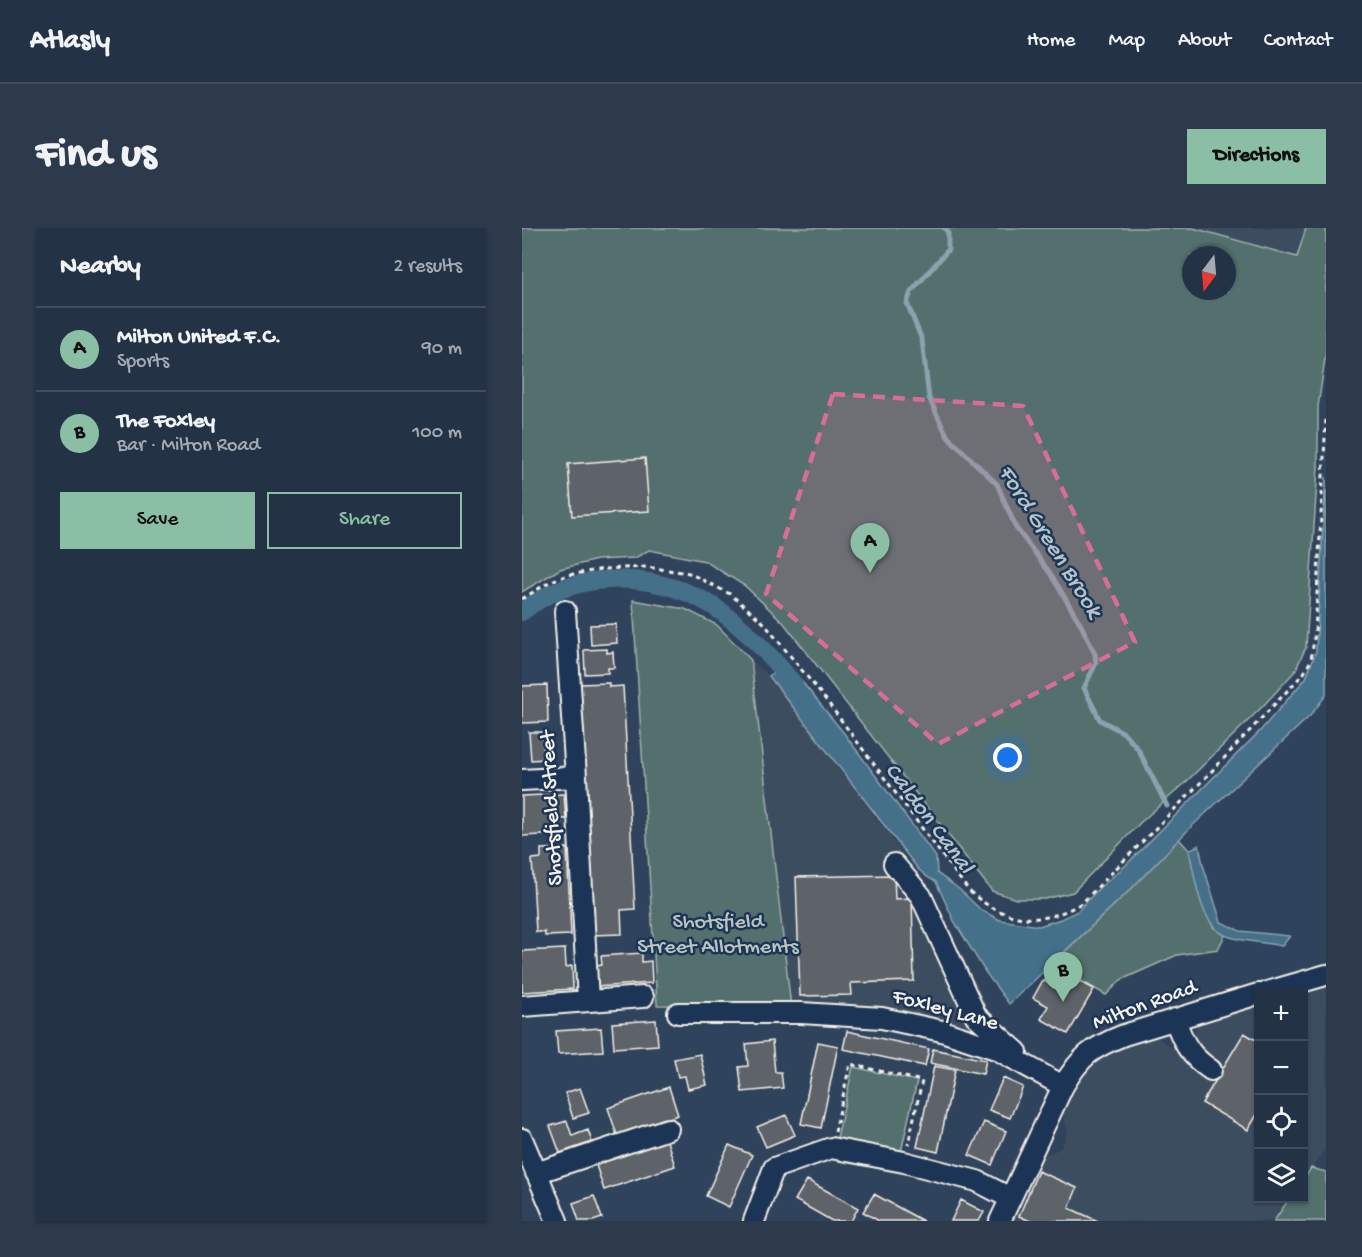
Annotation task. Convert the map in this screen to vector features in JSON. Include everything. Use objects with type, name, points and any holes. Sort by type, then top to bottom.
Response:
[{"type":"street","name":"Shotsfield Street","points":[[565,611],[588,1001]]},
{"type":"street","points":[[522,780],[576,777]]},
{"type":"street","points":[[894,864],[921,896],[976,1016],[1041,1074]]},
{"type":"street","points":[[1284,987],[1326,975]]},
{"type":"street","name":"Milton Road","points":[[1063,1086],[1074,1067],[1086,1054],[1103,1043],[1254,995]]},
{"type":"street","points":[[522,1006],[643,997]]},
{"type":"street","name":"Foxley Lane","points":[[678,1013],[801,1013],[882,1018],[942,1031],[996,1049],[1063,1086]]},
{"type":"street","points":[[1175,1019],[1183,1043],[1211,1071]]},
{"type":"street","points":[[1000,1221],[1063,1086]]},
{"type":"street","points":[[536,1173],[668,1129]]},
{"type":"street","points":[[522,1138],[557,1221]]},
{"type":"street","points":[[754,1221],[774,1168],[831,1148],[904,1161],[977,1181],[1010,1198]]},
{"type":"path","points":[[522,599],[551,581],[568,575],[603,569],[646,567],[689,573],[730,594],[763,622],[826,699],[969,891],[984,904],[999,912],[1032,919],[1049,917],[1072,909],[1091,894],[1210,772],[1304,673],[1308,666],[1315,632],[1326,418]]},
{"type":"path","points":[[831,1148],[850,1064],[922,1081],[904,1161]]},
{"type":"highlighted area","points":[[833,394],[1023,406],[1135,642],[938,744],[766,594]]},
{"type":"shaded area","points":[[1193,228],[1306,228],[1298,257]]},
{"type":"shaded area","points":[[1326,477],[1326,695],[1310,716],[1191,827],[1132,888],[1009,1004],[986,973],[954,921],[936,882],[918,869],[769,676],[785,661],[843,732],[936,857],[937,873],[959,889],[981,910],[1000,920],[1039,926],[1061,919],[1078,911],[1099,888],[1125,866],[1261,730],[1306,678],[1316,651]]},
{"type":"shaded area","points":[[751,660],[769,676],[932,893],[987,1006],[965,1031],[791,1007]]},
{"type":"shaded area","points":[[1199,845],[1221,922],[1240,931],[1290,936],[1282,946],[1227,936],[1210,922],[1196,886],[1189,850]]},
{"type":"shaded area","points":[[1322,983],[1326,986],[1326,1150],[1308,1173],[1308,1041],[1308,990]]},
{"type":"shaded area","points":[[1254,1005],[1254,1203],[1286,1203],[1274,1221],[1014,1221],[1037,1159],[1061,1148],[1068,1131],[1061,1110],[1094,1062],[1115,1047],[1156,1036],[1172,1048],[1190,1043],[1197,1025]]},
{"type":"green space","points":[[522,228],[1193,228],[1297,257],[1306,228],[1326,228],[1326,352],[1318,407],[1318,466],[1306,647],[1295,671],[1263,706],[1183,785],[1141,822],[1073,892],[1045,899],[1016,899],[992,891],[783,622],[745,586],[705,561],[649,550],[635,558],[597,560],[560,569],[522,592]]},
{"type":"green space","name":"Shotsfield Street Allotments","points":[[633,600],[685,609],[717,625],[751,660],[791,1007],[657,1005]]},
{"type":"green space","points":[[1179,839],[1189,850],[1199,893],[1213,927],[1225,935],[1218,949],[1177,955],[1121,980],[1106,995],[1052,964],[1132,888]]},
{"type":"green space","points":[[853,1067],[917,1081],[901,1152],[837,1138]]},
{"type":"green space","points":[[1311,1168],[1326,1172],[1326,1221],[1274,1221],[1286,1203],[1308,1203],[1308,1173]]},
{"type":"building","points":[[645,458],[649,511],[572,516],[568,464]]},
{"type":"building","points":[[616,624],[617,643],[591,645],[590,625]]},
{"type":"building","points":[[607,649],[607,653],[613,652],[614,668],[608,668],[608,673],[585,674],[584,650]]},
{"type":"building","points":[[609,683],[609,687],[623,686],[635,909],[621,910],[622,934],[592,935],[579,684]]},
{"type":"building","points":[[547,685],[548,722],[522,723],[522,686]]},
{"type":"building","points":[[529,732],[543,732],[544,759],[531,760]]},
{"type":"building","points":[[564,794],[566,819],[561,819],[561,834],[522,836],[522,796]]},
{"type":"building","points":[[567,848],[571,935],[545,936],[545,932],[536,932],[532,859],[541,858],[541,849]]},
{"type":"building","points":[[894,875],[895,899],[912,898],[914,981],[851,983],[852,995],[800,996],[796,877]]},
{"type":"building","points":[[565,949],[566,967],[572,966],[573,989],[522,992],[522,951]]},
{"type":"building","points":[[642,953],[642,962],[651,961],[652,983],[595,987],[594,966],[602,965],[601,956]]},
{"type":"building","points":[[1072,977],[1094,989],[1068,1034],[1041,1019],[1048,1006],[1033,998],[1043,980],[1063,992]]},
{"type":"building","points":[[656,1020],[658,1045],[614,1048],[612,1023]]},
{"type":"building","points":[[601,1028],[603,1051],[558,1054],[556,1031]]},
{"type":"building","points":[[847,1031],[929,1049],[925,1066],[843,1049]]},
{"type":"building","points":[[1244,1033],[1254,1039],[1254,1120],[1248,1130],[1202,1103]]},
{"type":"building","points":[[772,1041],[775,1072],[781,1072],[783,1088],[742,1092],[739,1067],[748,1066],[746,1044]]},
{"type":"building","points":[[818,1042],[838,1046],[821,1128],[801,1124]]},
{"type":"building","points":[[933,1049],[986,1060],[983,1074],[930,1063]]},
{"type":"building","points":[[700,1054],[707,1085],[688,1089],[685,1076],[678,1077],[674,1059]]},
{"type":"building","points":[[934,1066],[955,1070],[938,1152],[917,1147]]},
{"type":"building","points":[[1003,1078],[1023,1087],[1010,1118],[989,1110]]},
{"type":"building","points":[[669,1087],[678,1115],[617,1135],[608,1108]]},
{"type":"building","points":[[580,1088],[589,1113],[573,1118],[565,1093]]},
{"type":"building","points":[[786,1115],[795,1135],[766,1147],[757,1127]]},
{"type":"building","points":[[567,1121],[572,1136],[588,1130],[592,1142],[560,1153],[550,1126]]},
{"type":"building","points":[[984,1122],[1006,1131],[992,1165],[969,1155]]},
{"type":"building","points":[[666,1138],[675,1166],[604,1190],[595,1162]]},
{"type":"building","points":[[729,1145],[752,1155],[729,1207],[706,1196]]},
{"type":"building","points":[[1038,1171],[1077,1188],[1069,1208],[1098,1221],[1030,1221],[1019,1216]]},
{"type":"building","points":[[807,1180],[858,1208],[851,1221],[832,1221],[795,1200]]},
{"type":"building","points":[[874,1194],[923,1221],[879,1221],[863,1212]]},
{"type":"building","points":[[594,1196],[602,1218],[593,1221],[579,1221],[573,1203]]},
{"type":"building","points":[[961,1200],[984,1212],[979,1221],[951,1221]]},
{"type":"waterway","name":"Ford Green Brook","points":[[944,228],[948,232],[948,250],[911,292],[907,303],[922,340],[929,398],[948,437],[997,484],[1016,528],[1050,573],[1080,623],[1095,654],[1096,663],[1084,688],[1100,720],[1124,733],[1138,749],[1167,806]]},
{"type":"waterway","name":"Caldon Canal","points":[[522,612],[544,597],[568,587],[595,581],[649,582],[676,589],[701,599],[733,621],[760,646],[794,684]]},
{"type":"place","name":"Milton United F.C.","points":[[870,573]]},
{"type":"place","name":"The Foxley","points":[[1063,1002]]}]
